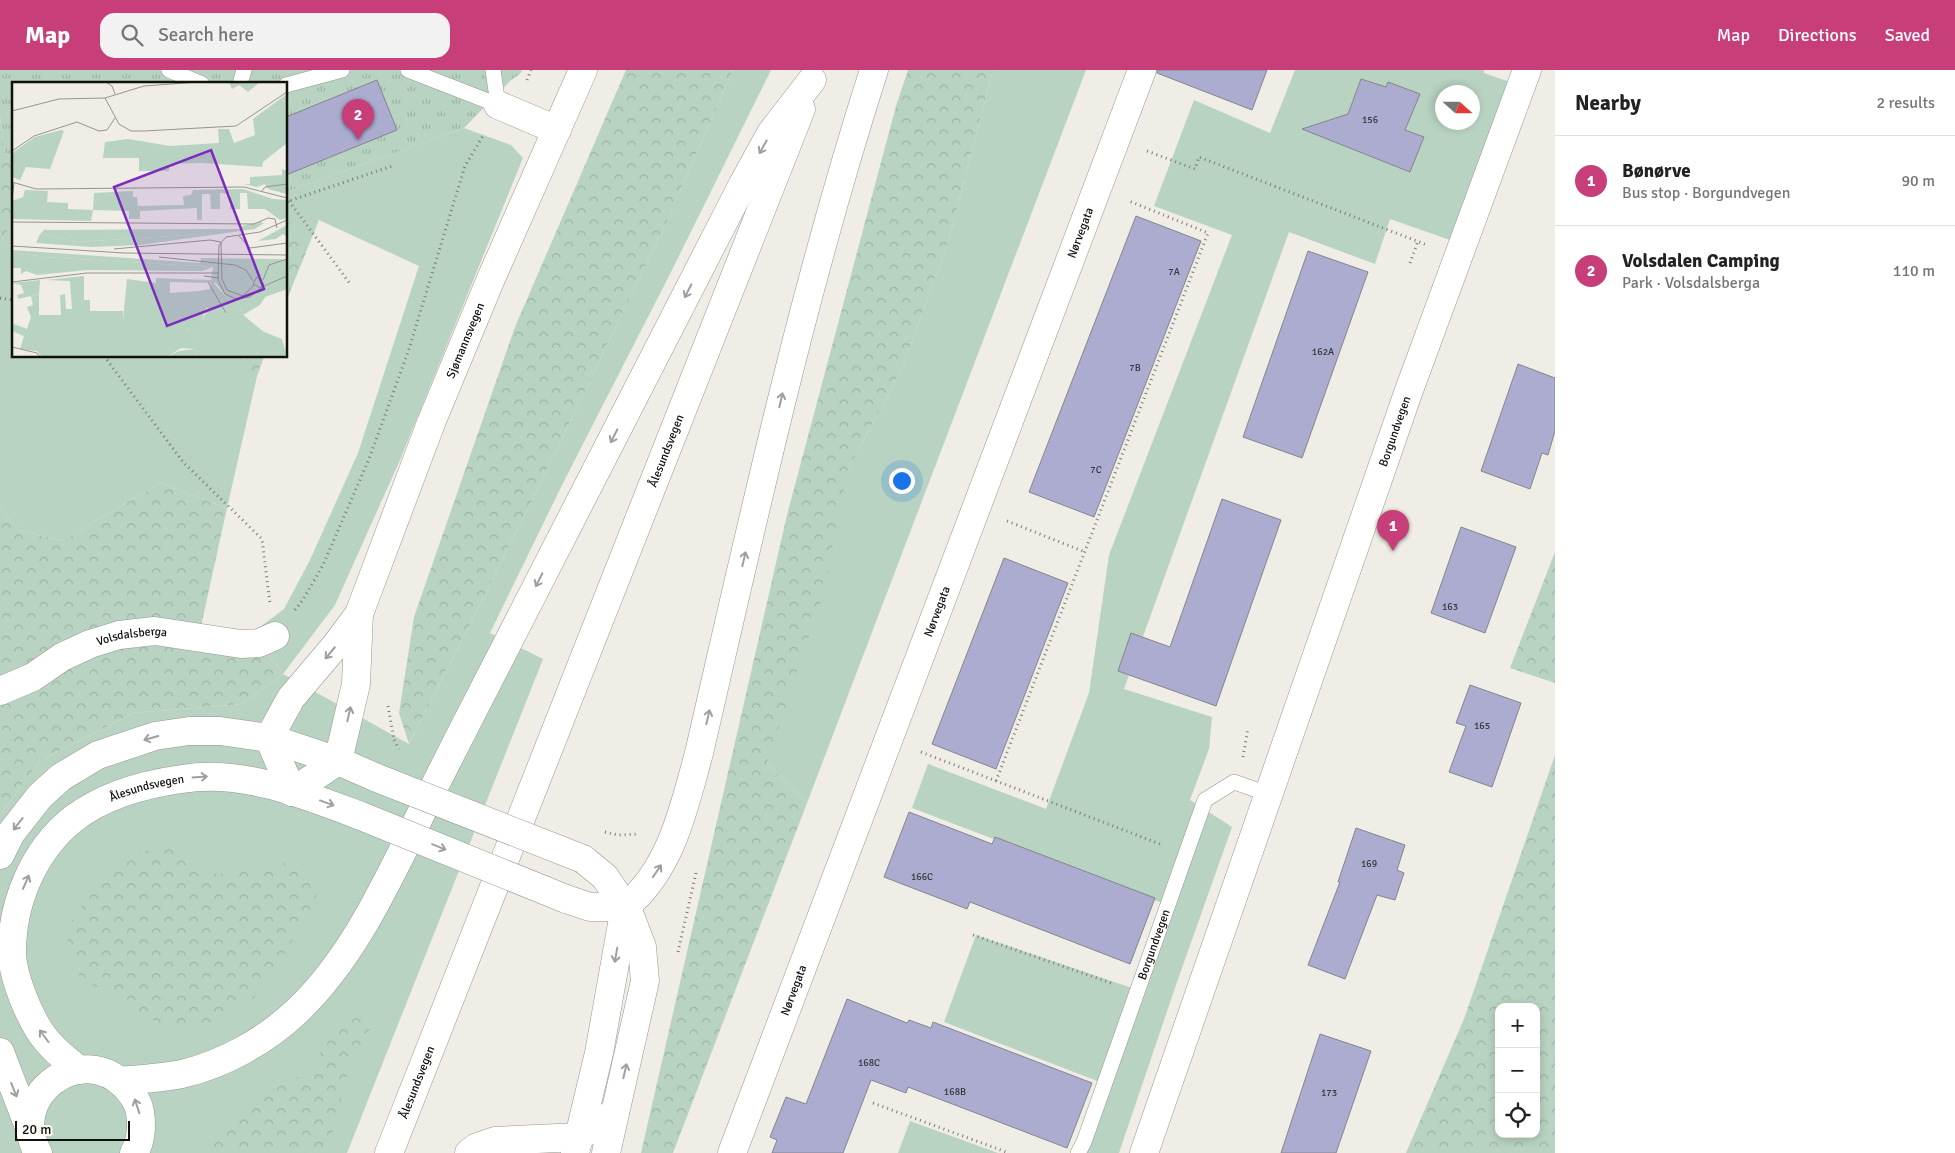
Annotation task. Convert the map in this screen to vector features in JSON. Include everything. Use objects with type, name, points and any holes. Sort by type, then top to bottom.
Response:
[{"type":"main road","name":"Sjømannsvegen","points":[[269,738],[291,698],[336,646],[359,614],[439,405],[490,281],[583,70]]},
{"type":"main road","points":[[577,1145],[599,1053],[625,907],[639,896],[660,866],[684,810],[699,753],[784,385],[855,128],[874,70]]},
{"type":"main road","name":"Nørvegata","points":[[732,1153],[1142,70]]},
{"type":"main road","name":"Borgundvegen","points":[[1144,1153],[1408,393],[1528,70]]},
{"type":"main road","points":[[120,1081],[162,1077],[207,1067],[255,1044],[296,1012],[340,963],[384,889],[444,767],[743,184],[771,133],[814,75]]},
{"type":"main road","name":"Ålesundsvegen","points":[[389,1153],[814,75]]},
{"type":"main road","points":[[505,108],[558,130]]},
{"type":"main road","name":"Sjømannsvegen","points":[[338,762],[356,684],[359,614]]},
{"type":"main road","name":"Volsdalsberga","points":[[0,691],[33,677],[62,658],[90,644],[119,635],[154,631],[241,644],[259,643],[275,636]]},
{"type":"main road","points":[[0,855],[11,833],[40,796],[61,777],[98,755],[156,736],[190,731],[220,731],[269,738],[338,762],[583,859],[605,877],[625,907],[637,930],[642,947],[646,980],[606,1153]]},
{"type":"main road","points":[[269,738],[292,792],[338,762]]},
{"type":"main road","name":"Ålesundsvegen","points":[[79,1070],[55,1049],[39,1030],[28,1011],[12,954],[15,919],[25,883],[45,849],[58,833],[74,818],[127,792],[182,779],[208,777],[258,782],[361,816],[566,899],[590,907],[625,907]]},
{"type":"main road","points":[[0,1052],[33,1145]]},
{"type":"main road","points":[[33,1145],[35,1102],[47,1084],[64,1074],[79,1070],[103,1072],[120,1081],[133,1095],[139,1107],[142,1124],[141,1134],[134,1153]]},
{"type":"main road","points":[[469,1153],[477,1147],[495,1142],[519,1139],[577,1145],[615,1112]]},
{"type":"lane","points":[[169,70],[197,82]]},
{"type":"lane","points":[[288,84],[342,70]]},
{"type":"lane","points":[[408,70],[505,108]]},
{"type":"lane","points":[[493,70],[505,108]]},
{"type":"lane","name":"Borgundvegen","points":[[1078,1153],[1084,1142],[1205,800],[1234,782],[1268,794]]},
{"type":"path","points":[[275,636],[304,598],[323,565],[369,459],[408,352],[465,166],[484,134],[505,108]]},
{"type":"path","points":[[1147,151],[1195,168],[1199,157],[1432,247]]},
{"type":"path","points":[[350,285],[288,201],[392,166]]},
{"type":"path","points":[[996,781],[1208,233],[1127,200]]},
{"type":"path","points":[[1410,263],[1418,241]]},
{"type":"path","points":[[105,358],[183,462],[262,539],[275,636]]},
{"type":"path","points":[[1002,519],[1085,552]]},
{"type":"path","points":[[387,701],[394,740]]},
{"type":"path","points":[[1243,758],[1248,728]]},
{"type":"path","points":[[920,752],[1160,844]]},
{"type":"path","points":[[602,831],[618,835],[643,833]]},
{"type":"path","points":[[973,935],[1137,992]]},
{"type":"path","points":[[873,1103],[1009,1153]]},
{"type":"green space","points":[[0,70],[522,70],[464,128],[288,191],[288,82],[12,82],[12,157],[5,153],[0,117]]},
{"type":"green space","points":[[626,70],[733,70],[668,219],[526,513],[409,744],[399,713],[414,617],[515,327]]},
{"type":"green space","points":[[733,70],[771,70],[671,272],[562,485],[490,633],[543,659],[347,1153],[0,1153],[0,815],[40,761],[133,713],[241,704],[283,674],[409,744],[526,513],[668,219]]},
{"type":"green space","points":[[908,70],[993,70],[949,239],[902,369],[848,469],[823,595],[767,763],[807,803],[673,1153],[641,1153],[787,515],[896,106]]},
{"type":"green space","points":[[993,70],[1086,70],[807,803],[767,763],[848,469],[902,369],[949,239]]},
{"type":"green space","points":[[1295,70],[1484,70],[1484,73],[1510,82],[1450,240],[1390,219],[1375,264],[1289,232],[1124,689],[1212,717],[1209,749],[1190,800],[1232,827],[1119,1153],[1072,1153],[1100,1082],[944,1022],[976,935],[1132,988],[1162,903],[912,808],[928,764],[1046,809],[1089,693],[1109,555],[1232,235],[1154,206],[1194,100],[1270,133]]},
{"type":"green space","points":[[0,117],[5,153],[12,157],[12,225],[0,242]]},
{"type":"green space","points":[[464,128],[511,145],[523,158],[400,460],[335,605],[283,674],[252,633],[284,609],[310,560],[358,453],[419,266],[319,220],[288,296],[288,191]]},
{"type":"green space","points":[[288,219],[306,252],[288,296]]},
{"type":"green space","points":[[12,225],[12,358],[263,358],[257,376],[227,508],[160,483],[62,541],[19,530],[0,509],[0,242]]},
{"type":"green space","points":[[235,358],[263,358],[257,376],[242,370]]},
{"type":"green space","points":[[160,483],[227,508],[201,626],[252,633],[283,674],[241,704],[133,713],[40,761],[0,815],[0,509],[19,530],[62,541]]},
{"type":"green space","points":[[1555,552],[1555,683],[1510,668]]},
{"type":"green space","points":[[1555,755],[1555,1153],[1406,1153],[1464,1019]]},
{"type":"green space","points":[[172,840],[202,875],[251,871],[298,860],[322,884],[311,908],[278,965],[254,998],[216,1023],[168,1027],[130,1009],[109,992],[80,980],[65,931],[106,868]]},
{"type":"green space","points":[[353,1017],[373,1023],[343,1085],[338,1122],[322,1153],[208,1153],[211,1138],[272,1090],[308,1072],[332,1035]]},
{"type":"green space","points":[[910,1121],[998,1153],[898,1153]]},
{"type":"building","points":[[1157,70],[1267,70],[1252,110],[1157,73]]},
{"type":"building","points":[[1361,79],[1386,87],[1388,82],[1420,94],[1405,130],[1424,137],[1410,172],[1302,129],[1348,114]]},
{"type":"building","points":[[377,80],[397,130],[288,174],[288,116]]},
{"type":"building","points":[[1136,216],[1201,241],[1094,517],[1029,492]]},
{"type":"building","points":[[1308,251],[1368,272],[1302,458],[1243,437]]},
{"type":"building","points":[[1518,364],[1555,378],[1555,431],[1548,455],[1542,453],[1530,489],[1481,471]]},
{"type":"building","points":[[1222,499],[1281,520],[1216,706],[1118,671],[1131,633],[1170,647]]},
{"type":"building","points":[[1461,527],[1516,547],[1485,633],[1431,613]]},
{"type":"building","points":[[1004,558],[1068,583],[996,769],[932,744]]},
{"type":"building","points":[[1470,685],[1521,703],[1492,787],[1449,772],[1466,726],[1456,723]]},
{"type":"building","points":[[909,812],[992,844],[995,837],[1155,898],[1130,964],[970,902],[967,909],[884,877]]},
{"type":"building","points":[[1356,828],[1405,845],[1397,870],[1404,873],[1395,900],[1377,895],[1345,979],[1308,965],[1340,882],[1338,882]]},
{"type":"building","points":[[847,999],[907,1023],[909,1020],[931,1028],[933,1022],[1092,1083],[1067,1148],[908,1087],[906,1093],[871,1080],[843,1153],[772,1153],[777,1140],[770,1137],[786,1097],[806,1104]]},
{"type":"building","points":[[1320,1034],[1371,1051],[1336,1153],[1281,1153]]},
{"type":"place","name":"Volsdalen Camping","points":[[358,140]]},
{"type":"place","name":"Bønørve","points":[[1393,551]]}]
